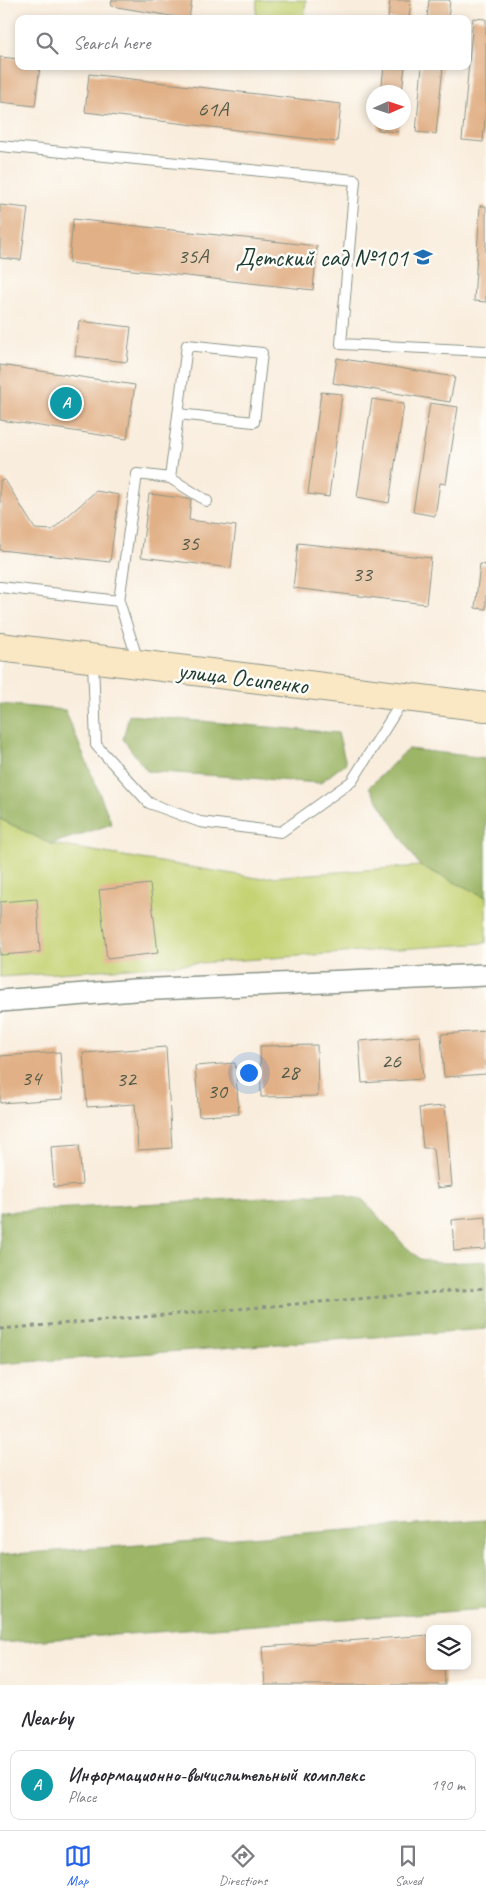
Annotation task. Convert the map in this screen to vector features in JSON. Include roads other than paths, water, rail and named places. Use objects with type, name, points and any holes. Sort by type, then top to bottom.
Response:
[{"type":"main road","name":"улица Осипенко","points":[[0,647],[486,707]]},
{"type":"street","points":[[0,1001],[134,990],[486,975]]},
{"type":"lane","points":[[0,146],[355,180],[340,344],[486,351]]},
{"type":"lane","points":[[170,478],[178,414],[187,345],[262,354],[254,422],[178,414]]},
{"type":"lane","points":[[140,664],[119,601],[137,474],[170,478],[207,501]]},
{"type":"lane","points":[[0,587],[119,601]]},
{"type":"lane","points":[[92,658],[96,745],[149,803],[200,822],[281,832],[352,781],[404,697]]},
{"type":"place","name":"Детский сад №101","points":[[423,257]]},
{"type":"place","name":"Информационно-вычислительный комплекс","points":[[66,403]]}]
